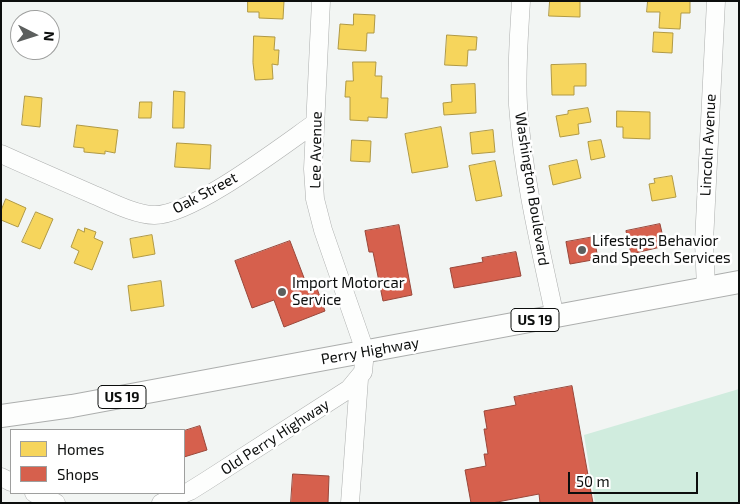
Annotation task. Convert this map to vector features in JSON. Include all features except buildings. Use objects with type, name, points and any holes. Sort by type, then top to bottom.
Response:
[{"type":"main road","name":"Perry Highway","points":[[1,416],[72,406],[739,282]]},
{"type":"street","name":"Lee Avenue","points":[[321,1],[314,184],[318,214],[365,352]]},
{"type":"street","name":"Washington Boulevard","points":[[520,1],[517,72],[522,144],[555,316]]},
{"type":"street","name":"Lincoln Avenue","points":[[706,288],[704,242],[716,1]]},
{"type":"street","name":"Oak Street","points":[[1,154],[114,204],[153,215],[166,214],[179,210],[206,196],[316,123]]},
{"type":"street","points":[[350,503],[359,379],[365,367],[365,352]]},
{"type":"street","name":"Old Perry Highway","points":[[161,503],[190,497],[349,389],[359,379]]},
{"type":"street","points":[[36,494],[54,502]]},
{"type":"green space","points":[[739,389],[739,503],[595,503],[584,435]]},
{"type":"place","name":"Lifesteps Behavior and Speech Services","points":[[582,250]]},
{"type":"place","name":"Import Motorcar Service","points":[[282,292]]}]
